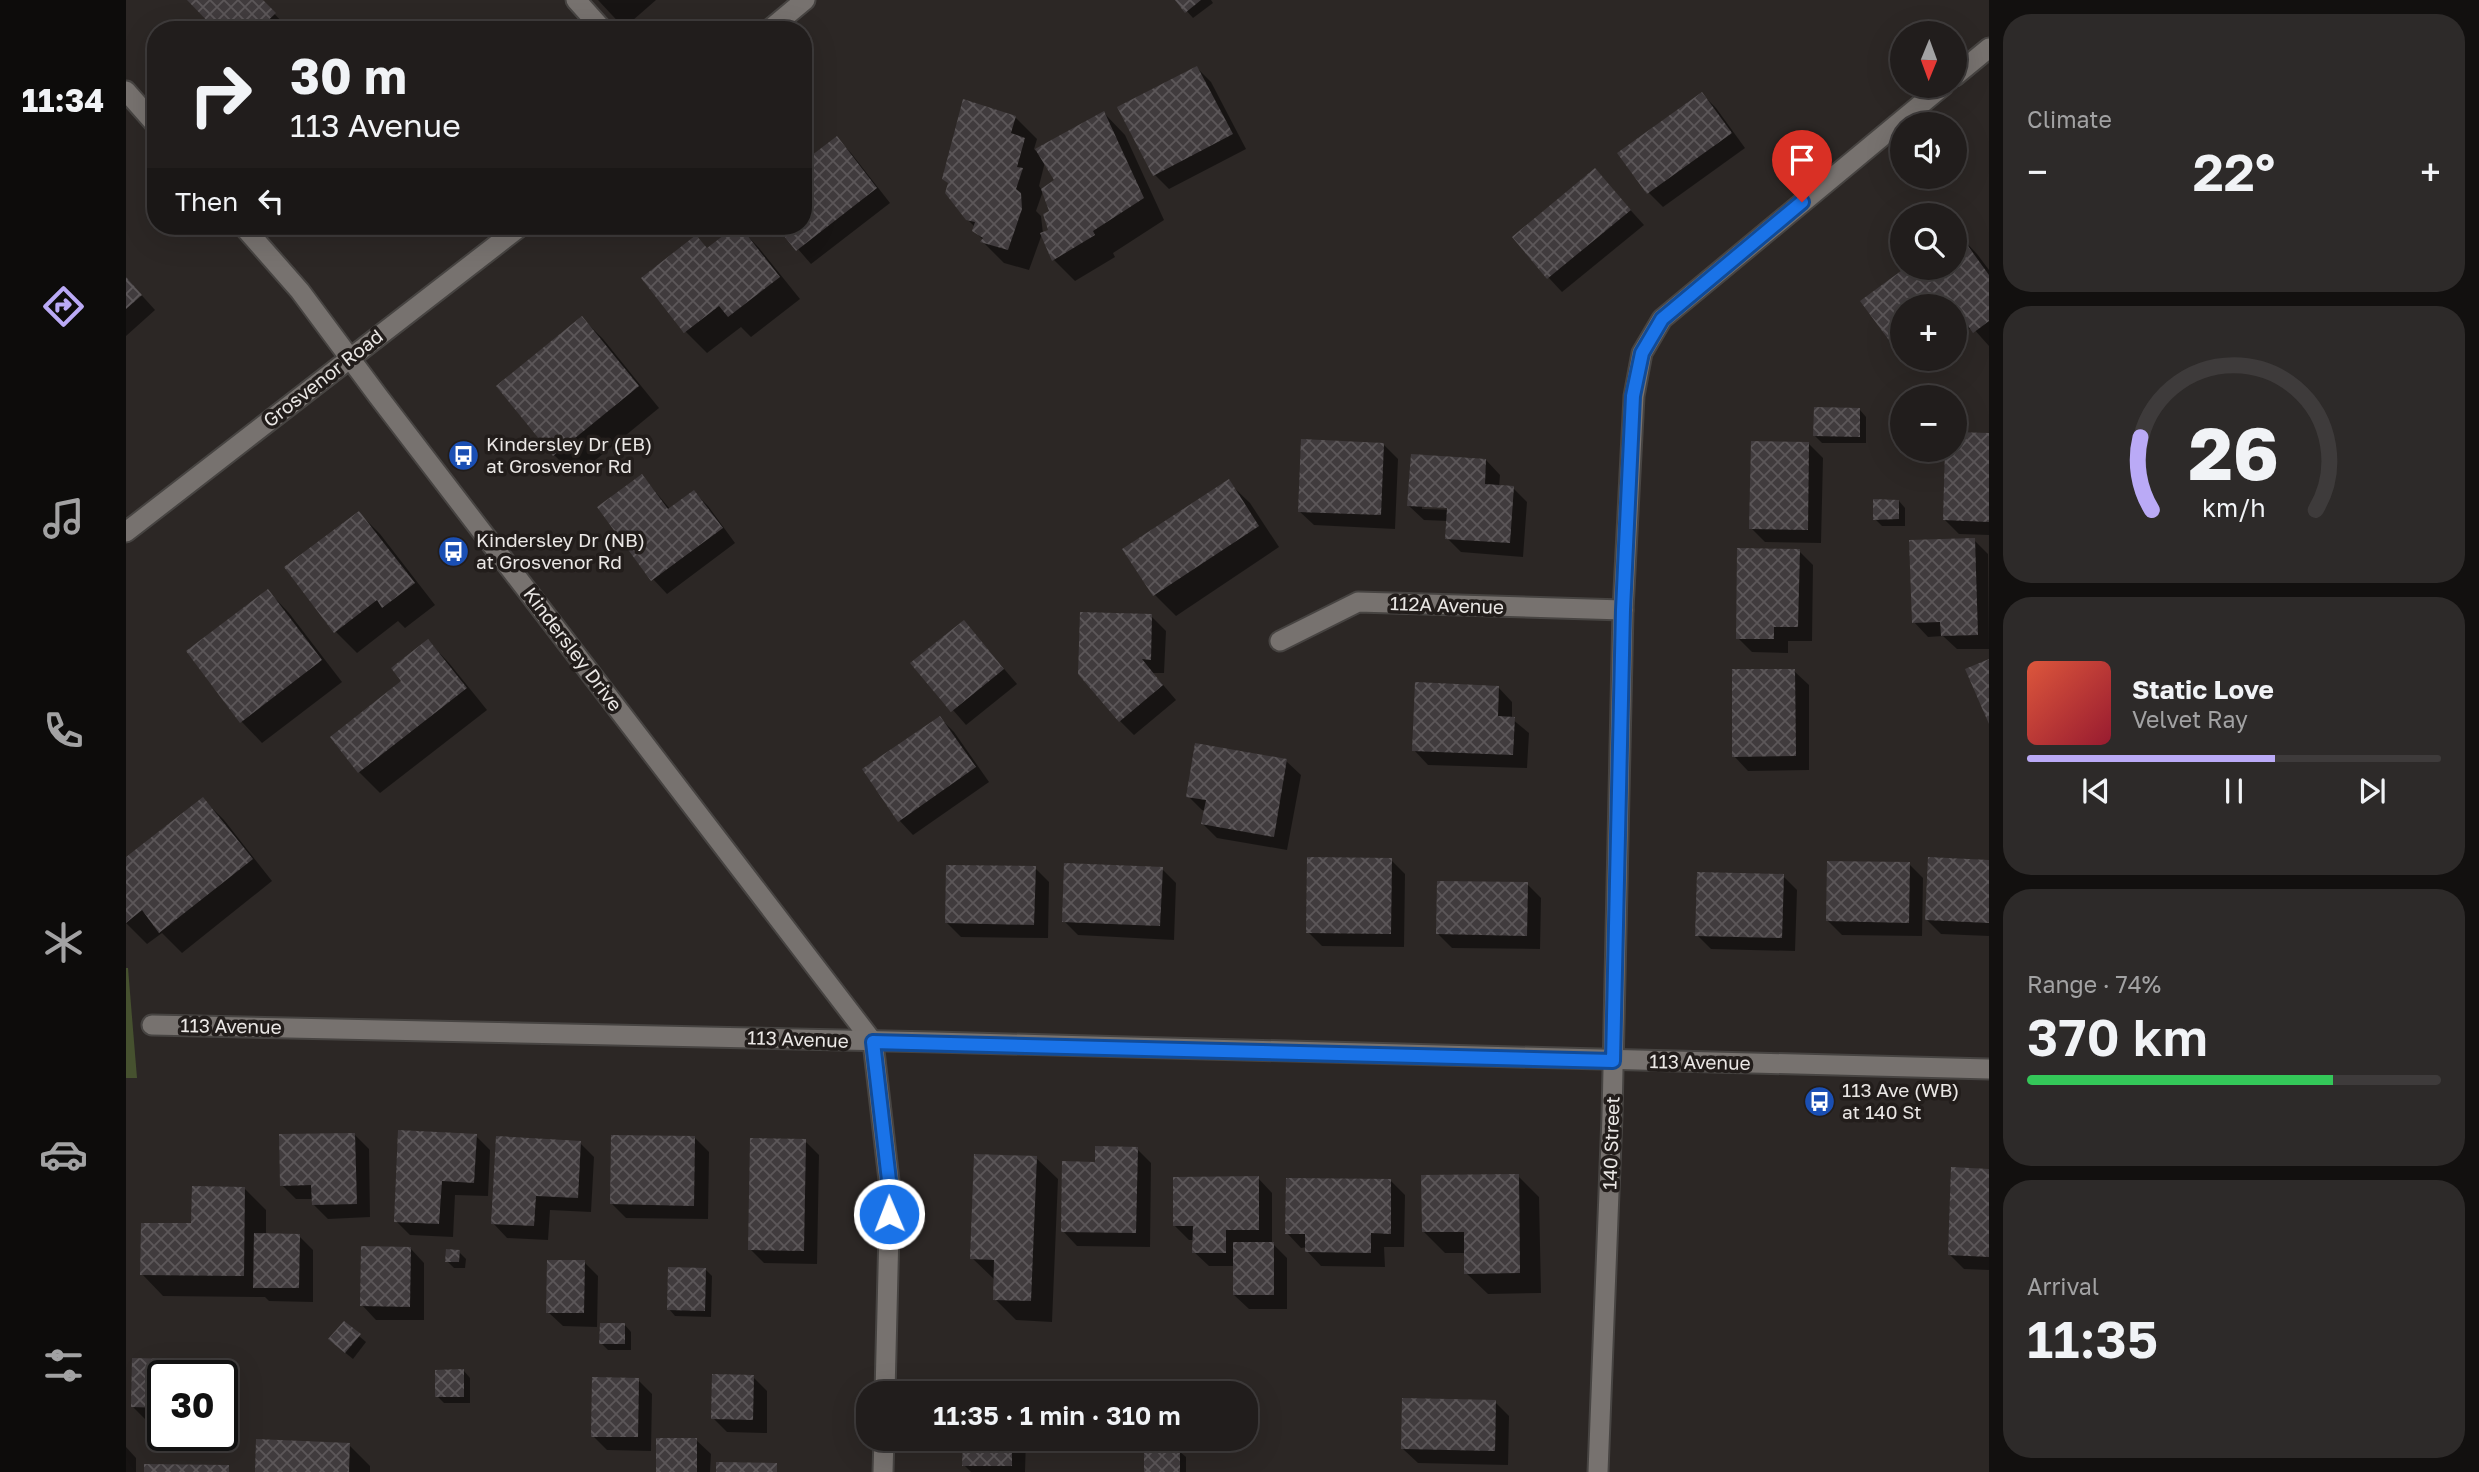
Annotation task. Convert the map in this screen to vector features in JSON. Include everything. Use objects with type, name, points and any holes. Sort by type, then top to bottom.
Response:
[{"type":"street","points":[[576,0],[595,21]]},
{"type":"street","points":[[780,21],[805,0]]},
{"type":"street","points":[[1967,66],[1989,48]]},
{"type":"street","points":[[126,91],[147,115]]},
{"type":"street","name":"140 Street","points":[[1598,1472],[1613,1061],[1623,610],[1633,396],[1642,353],[1662,319],[1929,98]]},
{"type":"street","name":"Kindersley Drive","points":[[251,235],[300,291],[873,1042]]},
{"type":"street","name":"Grosvenor Road","points":[[126,532],[509,235]]},
{"type":"street","name":"112A Avenue","points":[[1280,641],[1358,601],[1623,610]]},
{"type":"street","name":"113 Avenue","points":[[152,1025],[1989,1069]]},
{"type":"street","points":[[873,1042],[890,1189],[885,1381]]},
{"type":"street","points":[[883,1472],[884,1451]]},
{"type":"green space","points":[[128,968],[137,1078],[126,1078]]},
{"type":"building","points":[[187,0],[263,0],[276,13],[268,21],[207,21]]},
{"type":"building","points":[[1175,0],[1201,0],[1185,13]]},
{"type":"building","points":[[1197,66],[1233,134],[1153,176],[1117,107]]},
{"type":"building","points":[[1702,92],[1732,133],[1647,194],[1617,153]]},
{"type":"building","points":[[963,99],[1016,116],[1011,133],[1025,138],[1017,167],[1023,168],[1016,189],[1021,193],[1022,209],[1008,250],[980,242],[983,238],[972,231],[975,222],[966,220],[945,193],[948,183],[942,179]]},
{"type":"building","points":[[1104,111],[1144,198],[1093,231],[1095,235],[1052,261],[1040,233],[1048,230],[1043,214],[1049,211],[1041,189],[1054,180],[1035,149]]},
{"type":"building","points":[[837,136],[877,188],[796,251],[783,235],[812,235],[812,155]]},
{"type":"building","points":[[1595,168],[1631,210],[1547,279],[1512,237]]},
{"type":"building","points":[[696,235],[707,248],[724,235],[747,235],[780,277],[728,317],[719,306],[684,333],[641,278]]},
{"type":"building","points":[[1967,245],[1989,275],[1989,321],[1973,333],[1967,324],[1967,294],[1890,294],[1890,342],[1860,301],[1890,279],[1967,280]]},
{"type":"building","points":[[126,277],[142,295],[126,309]]},
{"type":"building","points":[[582,316],[639,386],[553,456],[496,386]]},
{"type":"building","points":[[1814,407],[1860,408],[1860,437],[1813,436]]},
{"type":"building","points":[[1967,432],[1989,433],[1989,522],[1943,520],[1945,462],[1967,462]]},
{"type":"building","points":[[1301,439],[1384,443],[1381,515],[1298,512]]},
{"type":"building","points":[[1751,441],[1809,442],[1808,530],[1749,529]]},
{"type":"building","points":[[1411,454],[1486,459],[1485,484],[1514,486],[1510,543],[1445,539],[1447,508],[1407,506]]},
{"type":"building","points":[[642,474],[668,509],[694,490],[723,528],[651,581],[597,507]]},
{"type":"building","points":[[1229,479],[1259,526],[1153,596],[1122,549]]},
{"type":"building","points":[[1873,499],[1899,500],[1899,519],[1873,520]]},
{"type":"building","points":[[359,511],[415,583],[382,608],[377,600],[334,633],[284,567]]},
{"type":"building","points":[[1975,538],[1978,635],[1941,636],[1940,622],[1912,623],[1909,540]]},
{"type":"building","points":[[1737,548],[1800,549],[1798,627],[1774,627],[1774,639],[1736,639]]},
{"type":"building","points":[[268,589],[322,660],[240,723],[186,651]]},
{"type":"building","points":[[1080,612],[1152,614],[1151,660],[1142,659],[1163,685],[1119,722],[1078,674]]},
{"type":"building","points":[[964,620],[1004,669],[951,712],[910,663]]},
{"type":"building","points":[[428,639],[467,688],[358,773],[330,737],[401,681],[391,668]]},
{"type":"building","points":[[1989,659],[1989,724],[1965,669]]},
{"type":"building","points":[[1732,669],[1795,669],[1796,756],[1732,757]]},
{"type":"building","points":[[1415,682],[1499,686],[1498,716],[1515,717],[1513,755],[1412,751]]},
{"type":"building","points":[[940,716],[976,767],[898,822],[862,769]]},
{"type":"building","points":[[1195,743],[1287,759],[1274,837],[1201,824],[1206,800],[1186,797]]},
{"type":"building","points":[[203,797],[253,859],[159,933],[142,910],[126,923],[126,857]]},
{"type":"building","points":[[1307,857],[1392,858],[1391,934],[1306,933]]},
{"type":"building","points":[[1928,857],[1989,860],[1989,923],[1925,920]]},
{"type":"building","points":[[1827,861],[1910,862],[1909,923],[1826,921]]},
{"type":"building","points":[[1064,863],[1163,867],[1160,926],[1062,922]]},
{"type":"building","points":[[946,865],[1036,866],[1034,925],[945,923]]},
{"type":"building","points":[[1697,872],[1784,874],[1782,938],[1695,936]]},
{"type":"building","points":[[1437,881],[1528,882],[1527,936],[1436,934]]},
{"type":"building","points":[[398,1130],[477,1134],[474,1183],[442,1181],[439,1224],[394,1222]]},
{"type":"building","points":[[355,1133],[357,1204],[312,1205],[311,1185],[280,1186],[279,1134]]},
{"type":"building","points":[[611,1135],[695,1136],[694,1206],[610,1204]]},
{"type":"building","points":[[496,1136],[581,1141],[578,1198],[536,1196],[534,1226],[491,1224]]},
{"type":"building","points":[[750,1138],[806,1139],[804,1251],[748,1250]]},
{"type":"building","points":[[1095,1146],[1138,1147],[1136,1233],[1061,1232],[1062,1161],[1095,1162]]},
{"type":"building","points":[[974,1154],[1037,1156],[1031,1301],[993,1300],[994,1260],[970,1259]]},
{"type":"building","points":[[1951,1167],[1989,1169],[1989,1257],[1948,1255]]},
{"type":"building","points":[[1519,1174],[1520,1273],[1464,1274],[1464,1232],[1422,1232],[1421,1175]]},
{"type":"building","points":[[1259,1176],[1259,1230],[1226,1230],[1226,1253],[1192,1253],[1193,1226],[1173,1226],[1173,1177]]},
{"type":"building","points":[[1286,1178],[1391,1179],[1391,1234],[1371,1233],[1371,1253],[1305,1252],[1305,1234],[1285,1234]]},
{"type":"building","points":[[192,1186],[245,1187],[244,1276],[140,1275],[141,1223],[191,1223]]},
{"type":"building","points":[[254,1233],[300,1234],[299,1288],[253,1288]]},
{"type":"building","points":[[1233,1242],[1274,1242],[1274,1295],[1233,1295]]},
{"type":"building","points":[[361,1246],[411,1247],[410,1307],[360,1306]]},
{"type":"building","points":[[446,1249],[460,1250],[459,1262],[445,1262]]},
{"type":"building","points":[[547,1260],[585,1260],[584,1313],[546,1313]]},
{"type":"building","points":[[668,1267],[706,1268],[705,1311],[667,1310]]},
{"type":"building","points":[[344,1321],[361,1334],[345,1353],[328,1339]]},
{"type":"building","points":[[600,1323],[625,1323],[625,1344],[599,1344]]},
{"type":"building","points":[[132,1358],[181,1359],[147,1360],[147,1408],[131,1407]]},
{"type":"building","points":[[464,1369],[464,1397],[435,1397],[435,1370]]},
{"type":"building","points":[[712,1374],[754,1375],[753,1420],[711,1419]]},
{"type":"building","points":[[592,1377],[639,1378],[638,1437],[591,1437]]},
{"type":"building","points":[[1402,1398],[1496,1400],[1495,1451],[1401,1449]]},
{"type":"building","points":[[656,1438],[697,1438],[697,1472],[656,1472]]},
{"type":"building","points":[[256,1439],[350,1443],[349,1472],[255,1472]]},
{"type":"building","points":[[963,1451],[1012,1451],[1012,1466],[962,1466]]},
{"type":"building","points":[[1144,1451],[1180,1451],[1180,1472],[1144,1472]]},
{"type":"building","points":[[716,1462],[777,1463],[777,1472],[716,1472]]},
{"type":"building","points":[[144,1464],[229,1465],[229,1472],[144,1472]]},
{"type":"place","name":"Kindersley Dr (EB) at Grosvenor Rd","points":[[463,455]]},
{"type":"place","name":"Kindersley Dr (NB) at Grosvenor Rd","points":[[453,551]]},
{"type":"place","name":"113 Ave (WB) at 140 St","points":[[1819,1101]]},
{"type":"route","points":[[889,1214],[890,1189],[873,1042],[1613,1061],[1623,610],[1633,396],[1642,353],[1662,319],[1802,202]]}]
